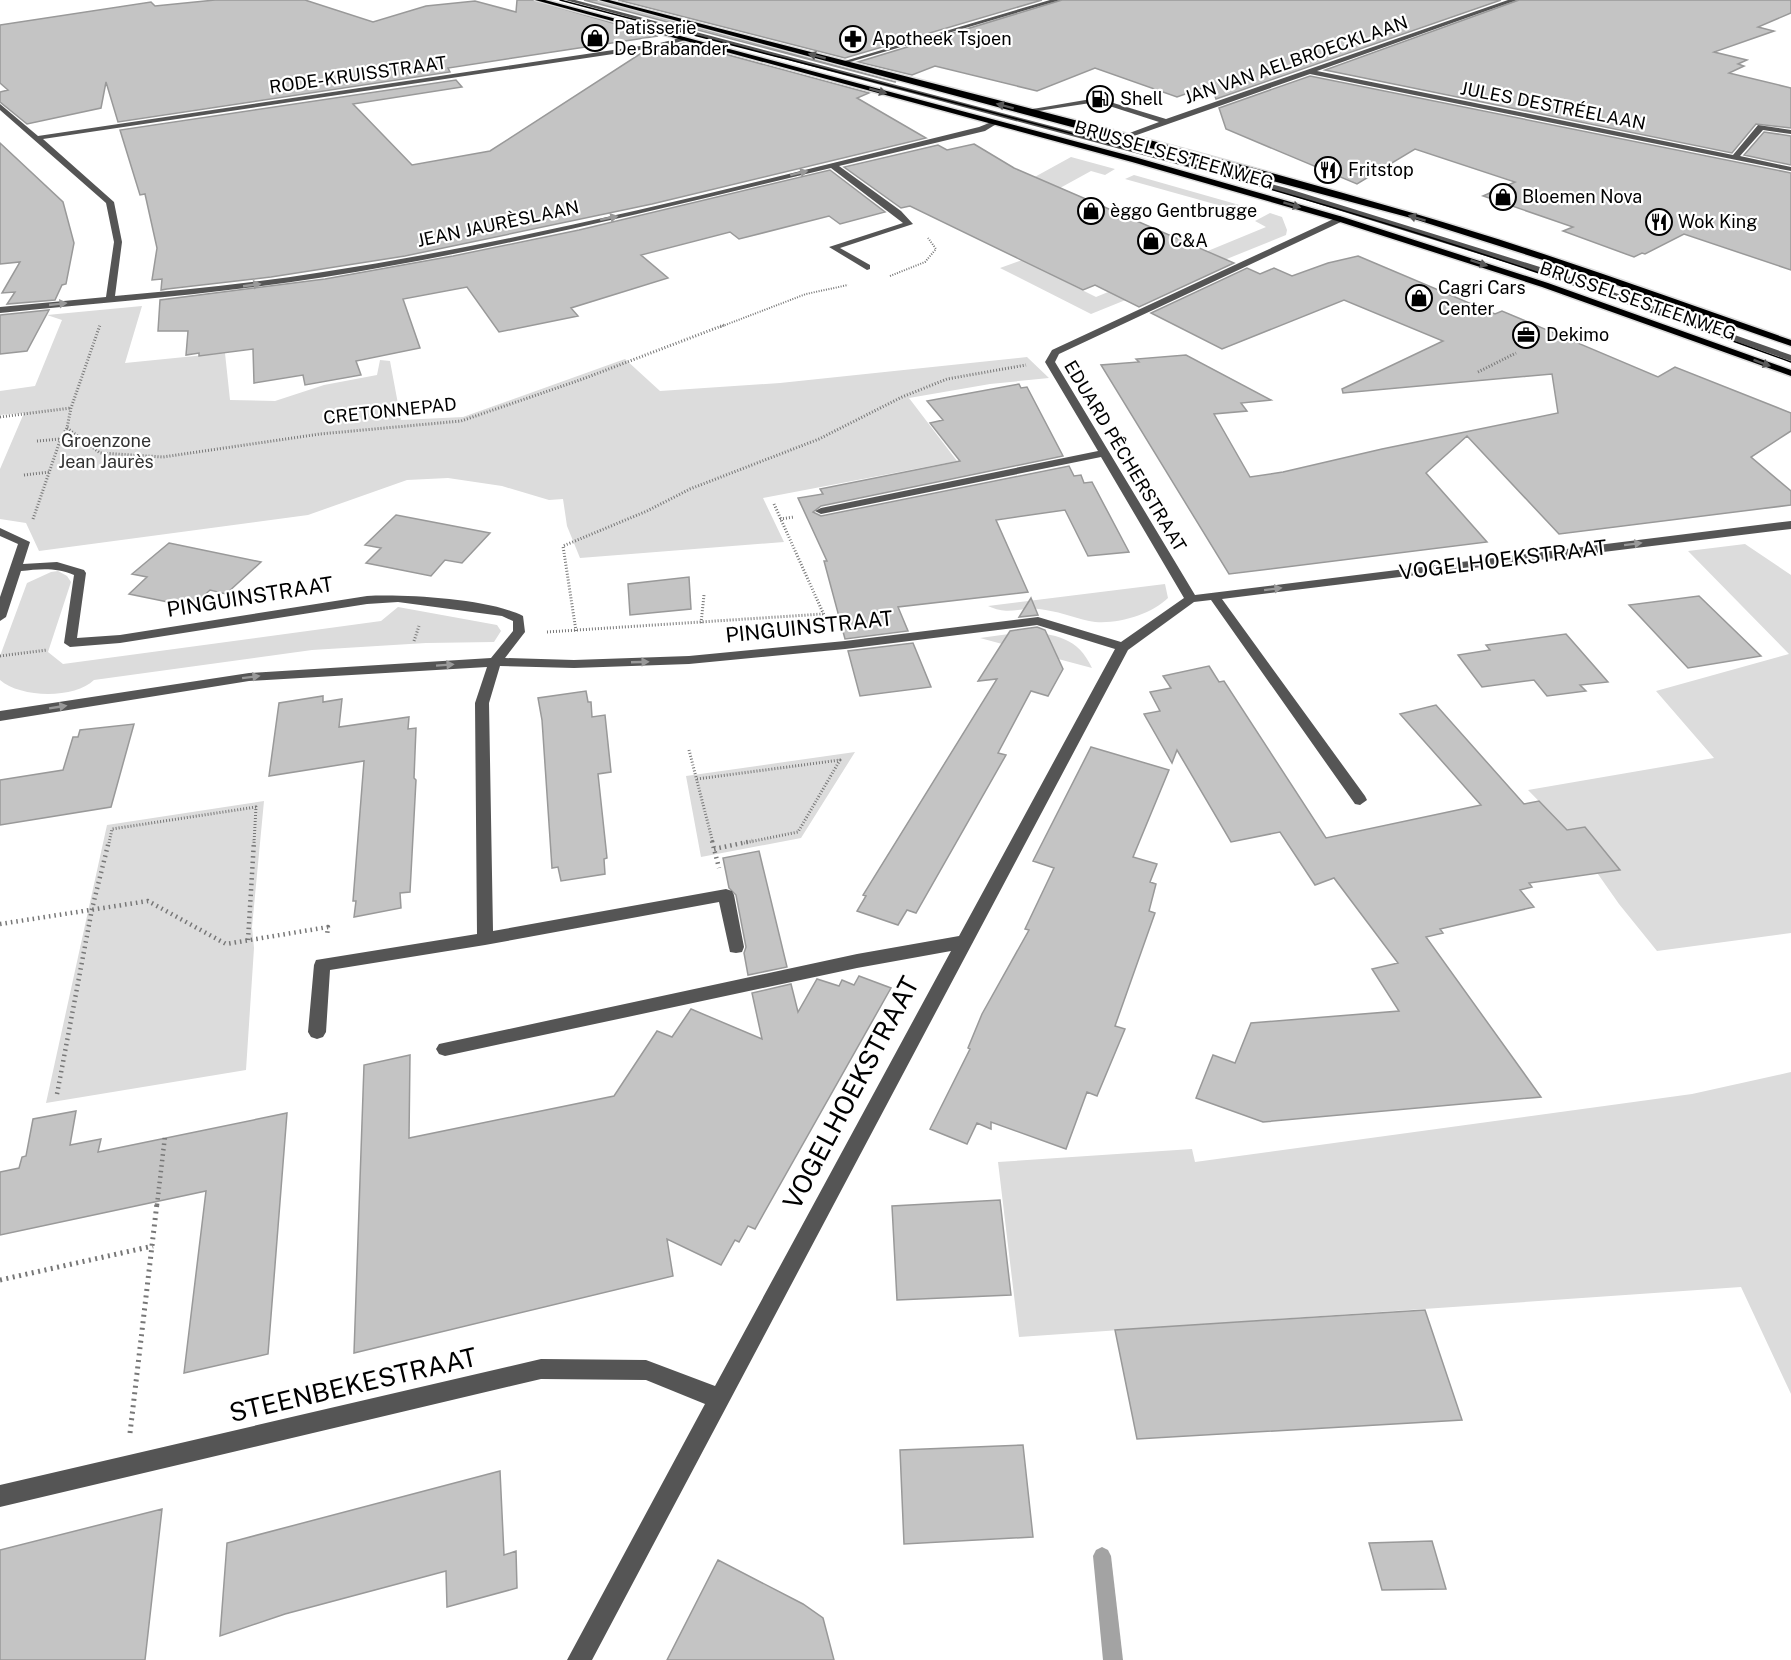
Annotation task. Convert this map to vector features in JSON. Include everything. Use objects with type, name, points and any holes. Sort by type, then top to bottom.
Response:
[{"type":"main road","name":"BRUSSELSESTEENWEG","points":[[538,0],[1091,149],[1340,219],[1545,285],[1791,373]]},
{"type":"main road","name":"BRUSSELSESTEENWEG","points":[[602,0],[1304,185],[1571,266],[1791,343]]},
{"type":"street","points":[[568,0],[1283,190],[1477,249],[1791,358]]},
{"type":"street","points":[[841,63],[1057,0]]},
{"type":"street","name":"JAN VAN AELBROECKLAAN","points":[[1091,149],[1514,0]]},
{"type":"street","name":"RODE-KRUISSTRAAT","points":[[37,138],[660,45],[684,39]]},
{"type":"street","name":"JULES DESTRÉELAAN","points":[[1310,72],[1791,169]]},
{"type":"street","points":[[1025,111],[1097,100],[1167,122]]},
{"type":"street","points":[[0,106],[110,202],[118,242],[110,299]]},
{"type":"street","name":"JEAN JAURÈSLAAN","points":[[0,309],[243,286],[369,267],[626,214],[982,129],[994,123]]},
{"type":"street","points":[[1735,158],[1761,127],[1791,132]]},
{"type":"street","points":[[832,165],[898,213],[909,224],[833,247],[867,267]]},
{"type":"street","name":"EDUARD PÊCHERSTRAAT","points":[[1191,599],[1050,362],[1055,352],[1340,219]]},
{"type":"street","points":[[821,512],[1104,453]]},
{"type":"street","name":"VOGELHOEKSTRAAT","points":[[579,1660],[1123,647],[1191,599],[1791,525]]},
{"type":"street","points":[[0,532],[24,543],[0,618]]},
{"type":"street","points":[[17,568],[66,566],[80,573],[70,643]]},
{"type":"street","points":[[1214,596],[1360,800]]},
{"type":"street","name":"PINGUINSTRAAT","points":[[70,643],[120,639],[367,600],[398,598],[505,612],[519,619],[519,632]]},
{"type":"street","name":"PINGUINSTRAAT","points":[[0,716],[249,677],[495,662],[574,664],[690,660],[844,645],[1038,621],[1123,647]]},
{"type":"street","points":[[485,939],[482,703],[495,662],[519,632]]},
{"type":"street","points":[[317,1032],[322,965],[485,939],[726,895],[736,946]]},
{"type":"street","points":[[445,1049],[856,961],[964,942]]},
{"type":"street","name":"STEENBEKESTRAAT","points":[[0,1496],[541,1369],[646,1370],[718,1398]]},
{"type":"path","points":[[889,276],[925,262],[936,249],[928,237],[909,224]]},
{"type":"path","name":"CRETONNEPAD","points":[[67,428],[100,453],[163,457],[320,434],[461,421],[580,380],[806,294],[858,283]]},
{"type":"path","points":[[24,543],[61,438],[67,428],[71,408],[110,299]]},
{"type":"path","points":[[1478,372],[1516,353]]},
{"type":"path","points":[[576,631],[563,546],[647,511],[690,489],[819,439],[902,397],[947,379],[1014,366],[1050,362]]},
{"type":"path","points":[[0,417],[71,408]]},
{"type":"path","points":[[37,441],[61,438]]},
{"type":"path","points":[[24,475],[50,472]]},
{"type":"path","points":[[774,504],[823,614],[844,645]]},
{"type":"path","points":[[701,623],[704,595]]},
{"type":"path","points":[[405,668],[427,602]]},
{"type":"path","points":[[519,632],[576,631],[823,614]]},
{"type":"path","points":[[0,656],[54,649],[70,643]]},
{"type":"path","points":[[689,750],[726,895]]},
{"type":"path","points":[[697,779],[840,759],[798,832],[714,849]]},
{"type":"path","points":[[57,1094],[92,909],[112,829],[256,807],[248,940]]},
{"type":"path","points":[[0,924],[148,900],[225,944],[328,927],[322,965]]},
{"type":"path","points":[[126,1466],[165,1136]]},
{"type":"path","points":[[0,1280],[153,1245]]},
{"type":"green space","points":[[1071,157],[1115,169],[1105,175],[1091,171],[1060,188],[932,217],[919,210],[1009,191]]},
{"type":"green space","points":[[1134,175],[1250,208],[1243,212],[1125,179]]},
{"type":"green space","points":[[1270,213],[1282,217],[1287,230],[1286,235],[1091,314],[1000,268],[1022,260],[1096,297],[1266,227],[1255,221]]},
{"type":"green space","name":"Groenzone Jean Jaurès","points":[[142,306],[125,363],[225,353],[230,400],[275,401],[324,385],[377,375],[380,360],[390,361],[401,420],[463,417],[625,359],[660,391],[780,383],[1027,357],[1049,378],[990,384],[909,398],[957,461],[763,498],[784,542],[580,558],[567,526],[563,499],[549,500],[502,486],[448,478],[407,480],[308,515],[39,551],[26,523],[0,519],[0,469],[24,413],[0,415],[0,391],[35,386],[62,320],[47,315]]},
{"type":"green space","points":[[1745,544],[1791,575],[1791,933],[1657,951],[1619,904],[1567,830],[1528,790],[1714,758],[1656,691],[1789,654],[1688,551]]},
{"type":"green space","points":[[58,571],[67,576],[71,582],[48,652],[63,664],[381,621],[398,607],[497,625],[501,631],[494,642],[426,643],[312,650],[94,680],[74,691],[61,693],[34,693],[9,686],[0,680],[0,656],[27,583]]},
{"type":"green space","points":[[1165,584],[1168,598],[1161,604],[1131,618],[1109,622],[1089,621],[1039,609],[1008,611],[988,606]]},
{"type":"green space","points":[[1024,632],[1046,634],[1064,639],[1080,650],[1092,668],[980,638]]},
{"type":"green space","points":[[855,752],[801,838],[701,857],[686,776]]},
{"type":"green space","points":[[264,801],[252,927],[254,948],[246,1070],[46,1103],[107,825]]},
{"type":"green space","points":[[1791,1072],[1791,1394],[1741,1287],[1019,1337],[998,1162],[1192,1149],[1195,1162],[1692,1094]]},
{"type":"building","points":[[215,0],[305,0],[373,22],[426,6],[475,1],[516,12],[517,0],[533,0],[658,36],[448,68],[450,72],[118,122],[106,82],[101,108],[27,124],[0,102],[0,92],[8,90],[0,83],[0,25],[151,2],[155,6]]},
{"type":"building","points":[[584,0],[597,0],[896,82],[895,82]]},
{"type":"building","points":[[618,0],[1042,0],[845,58]]},
{"type":"building","points":[[1062,0],[1501,0],[1216,99],[1211,85],[1177,97],[1095,68],[1037,91],[935,66],[912,75],[858,62]]},
{"type":"building","points":[[1519,0],[1791,0],[1791,13],[1758,27],[1774,31],[1714,52],[1747,60],[1738,64],[1744,66],[1729,73],[1791,88],[1791,128],[1756,124],[1732,153],[1325,70]]},
{"type":"building","points":[[684,43],[869,93],[857,98],[926,138],[652,204],[405,256],[271,277],[161,290],[162,279],[152,280],[157,248],[145,194],[140,195],[120,130],[456,80],[462,87],[353,104],[412,165],[490,151],[643,52]]},
{"type":"building","points":[[1310,76],[1791,173],[1791,270],[1684,234],[1645,254],[1634,257],[1563,231],[1573,227],[1483,196],[1515,182],[1415,149],[1357,184],[1226,129],[1219,108]]},
{"type":"building","points":[[1764,132],[1791,136],[1791,165],[1744,155]]},
{"type":"building","points":[[0,143],[63,202],[74,243],[66,284],[62,285],[55,300],[7,304],[15,292],[2,293],[20,262],[0,264]]},
{"type":"building","points":[[974,144],[1014,168],[1234,263],[1139,307],[1095,285],[1083,290],[910,206],[901,208],[844,167],[938,145],[947,150]]},
{"type":"building","points":[[830,170],[885,212],[840,224],[829,216],[739,239],[730,232],[641,255],[668,278],[571,308],[578,316],[499,332],[467,287],[403,299],[420,348],[356,361],[361,375],[305,385],[303,375],[254,383],[253,349],[199,356],[199,353],[186,355],[188,331],[158,331],[160,300],[325,279],[453,256],[579,230]]},
{"type":"building","points":[[1358,256],[1495,314],[1502,311],[1658,377],[1675,367],[1791,413],[1791,431],[1751,457],[1791,491],[1791,505],[1559,534],[1467,436],[1426,473],[1487,542],[1229,574],[1101,365],[1139,362],[1136,359],[1186,355],[1271,400],[1241,403],[1247,411],[1214,414],[1250,477],[1283,472],[1558,413],[1552,374],[1343,393],[1342,389],[1443,341],[1344,300],[1222,349],[1151,313],[1247,268],[1260,274],[1274,268],[1292,276],[1328,263]]},
{"type":"building","points":[[49,310],[27,351],[0,354],[0,315]]},
{"type":"building","points":[[1019,384],[1021,388],[1027,387],[1063,456],[821,506],[813,512],[821,516],[1069,466],[1074,476],[1081,475],[1084,483],[1092,482],[1129,552],[1088,556],[1065,510],[996,520],[1028,592],[898,607],[908,631],[845,639],[824,561],[827,561],[798,498],[823,494],[820,489],[960,461],[930,423],[943,420],[927,401]]},
{"type":"building","points":[[396,515],[490,533],[462,563],[445,560],[431,576],[366,563],[381,548],[365,545]]},
{"type":"building","points":[[169,543],[261,562],[226,594],[210,590],[192,607],[129,594],[147,577],[132,574]]},
{"type":"building","points":[[689,577],[691,609],[630,615],[628,584]]},
{"type":"building","points":[[1699,596],[1761,656],[1688,668],[1629,605]]},
{"type":"building","points":[[1031,598],[1038,615],[1019,617]]},
{"type":"building","points":[[1037,627],[1045,630],[1063,669],[1048,696],[1031,691],[998,753],[1006,755],[916,913],[907,910],[898,925],[857,911],[866,896],[863,895],[997,679],[978,681],[1010,631]]},
{"type":"building","points":[[1566,634],[1608,682],[1580,685],[1586,691],[1547,696],[1534,680],[1482,687],[1458,655],[1490,650],[1486,645]]},
{"type":"building","points":[[913,643],[931,687],[860,696],[848,651]]},
{"type":"building","points":[[1209,666],[1219,682],[1224,681],[1326,838],[1481,805],[1400,714],[1436,705],[1524,804],[1539,801],[1567,830],[1585,827],[1620,870],[1529,883],[1532,887],[1520,890],[1534,907],[1440,929],[1443,933],[1426,937],[1541,1097],[1263,1122],[1196,1098],[1213,1055],[1235,1063],[1251,1023],[1399,1011],[1372,969],[1398,963],[1334,878],[1315,885],[1280,832],[1231,842],[1177,750],[1172,763],[1144,714],[1160,711],[1150,692],[1171,688],[1163,676]]},
{"type":"building","points":[[586,691],[588,702],[591,702],[592,717],[605,715],[611,772],[598,774],[607,858],[604,859],[605,874],[561,881],[558,867],[552,868],[542,720],[538,698]]},
{"type":"building","points":[[323,696],[323,702],[342,699],[339,727],[409,717],[408,729],[416,728],[414,778],[416,780],[410,892],[400,893],[401,908],[354,917],[356,901],[353,901],[364,761],[269,776],[279,703]]},
{"type":"building","points":[[134,724],[111,807],[0,825],[0,780],[63,770],[73,737],[78,737],[80,730]]},
{"type":"building","points":[[1091,747],[1169,770],[1133,857],[1157,864],[1150,882],[1156,884],[1149,911],[1155,913],[1115,1026],[1125,1029],[1097,1096],[1087,1092],[1066,1149],[991,1122],[991,1129],[977,1123],[967,1144],[930,1129],[970,1049],[968,1048],[982,1014],[1029,930],[1025,929],[1054,868],[1033,861]]},
{"type":"building","points":[[759,851],[787,967],[748,975],[744,953],[746,947],[736,895],[729,888],[723,858]]},
{"type":"building","points":[[859,976],[891,988],[755,1229],[748,1226],[739,1242],[735,1240],[721,1265],[667,1239],[673,1276],[354,1353],[364,1065],[410,1055],[409,1138],[614,1096],[657,1031],[672,1037],[691,1009],[762,1039],[752,993],[791,984],[798,1012],[817,979],[839,986],[842,980],[854,985]]},
{"type":"building","points":[[76,1111],[70,1145],[101,1139],[98,1152],[287,1113],[268,1354],[184,1373],[206,1191],[0,1235],[0,1172],[19,1168],[22,1157],[26,1156],[33,1119]]},
{"type":"building","points":[[1000,1200],[1011,1295],[897,1300],[892,1206]]},
{"type":"building","points":[[1425,1310],[1462,1420],[1137,1439],[1115,1330]]},
{"type":"building","points":[[1023,1445],[1033,1537],[904,1544],[900,1450]]},
{"type":"building","points":[[500,1471],[504,1555],[516,1551],[517,1588],[447,1607],[446,1571],[285,1614],[220,1636],[227,1543]]},
{"type":"building","points":[[162,1509],[145,1660],[0,1660],[0,1550]]},
{"type":"building","points":[[1432,1541],[1446,1589],[1382,1590],[1369,1543]]},
{"type":"building","points":[[718,1560],[803,1604],[823,1618],[834,1660],[667,1660]]},
{"type":"waterway","points":[[1102,1556],[1113,1660]]},
{"type":"tram line","points":[[560,0],[985,110],[1302,198],[1504,261],[1791,362]]},
{"type":"place","name":"Patisserie De Brabander","points":[[595,38]]},
{"type":"place","name":"Apotheek Tsjoen","points":[[853,39]]},
{"type":"place","name":"Shell","points":[[1100,99]]},
{"type":"place","name":"Fritstop","points":[[1328,170]]},
{"type":"place","name":"Bloemen Nova","points":[[1503,197]]},
{"type":"place","name":"èggo Gentbrugge","points":[[1091,211]]},
{"type":"place","name":"Wok King","points":[[1659,222]]},
{"type":"place","name":"C&A","points":[[1151,241]]},
{"type":"place","name":"Cagri Cars Center","points":[[1419,298]]},
{"type":"place","name":"Dekimo","points":[[1526,335]]}]
